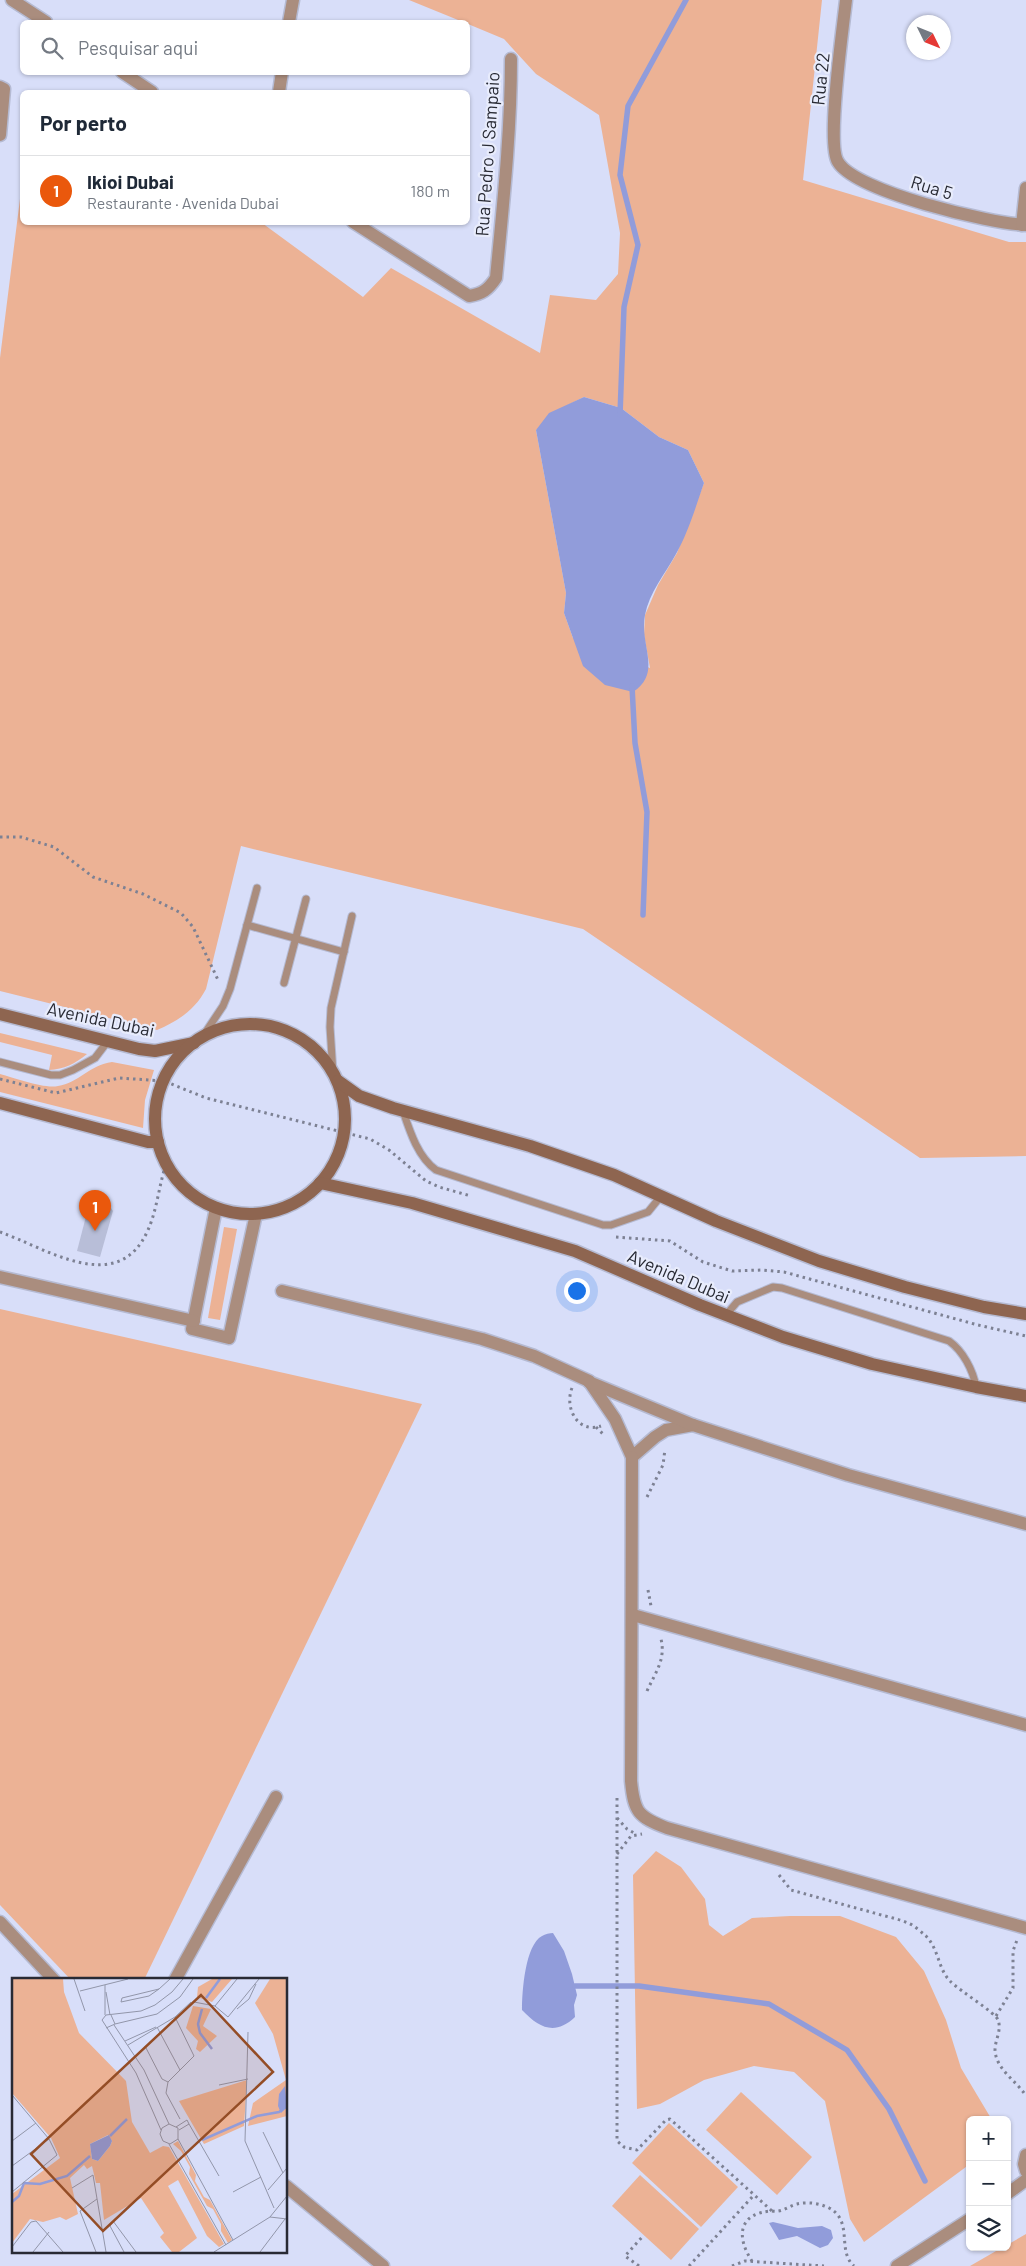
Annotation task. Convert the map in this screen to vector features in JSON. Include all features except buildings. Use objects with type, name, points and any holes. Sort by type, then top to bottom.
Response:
[{"type":"street","points":[[12,0],[43,20]]},
{"type":"street","points":[[289,20],[293,0]]},
{"type":"street","name":"Rua 22","points":[[837,162],[832,137],[846,0]]},
{"type":"street","name":"Rua Pedro J Sampaio","points":[[358,225],[469,296],[480,294],[490,288],[496,278],[511,116],[511,59]]},
{"type":"street","points":[[126,75],[149,90]]},
{"type":"street","points":[[279,90],[282,75]]},
{"type":"street","points":[[0,87],[4,89],[0,136]]},
{"type":"street","name":"Rua 5","points":[[837,162],[852,177],[934,208],[1024,225]]},
{"type":"street","points":[[1024,225],[1026,188]]},
{"type":"street","name":"Avenida Dubai","points":[[0,1014],[154,1051],[198,1041]]},
{"type":"street","name":"Avenida Dubai","points":[[241,1024],[260,1024],[296,1035],[313,1047],[327,1062],[335,1077],[345,1106],[344,1133],[340,1151],[332,1168],[320,1183],[302,1198],[280,1209],[256,1214],[235,1213],[216,1208],[197,1198],[180,1183],[166,1164],[158,1142],[155,1121],[157,1101],[164,1081],[177,1060],[198,1041],[217,1030],[241,1024]]},
{"type":"street","name":"Avenida Dubai","points":[[335,1077],[359,1096],[530,1146],[614,1176],[716,1221],[819,1261],[922,1292],[984,1307],[1026,1314]]},
{"type":"street","points":[[0,1103],[148,1142],[158,1142]]},
{"type":"street","name":"Avenida Dubai","points":[[320,1183],[412,1203],[575,1251],[783,1337],[872,1364],[1026,1396]]},
{"type":"street","points":[[216,1208],[192,1329],[229,1338],[256,1214]]},
{"type":"street","points":[[0,1277],[194,1321]]},
{"type":"street","points":[[282,1290],[482,1339],[534,1356],[693,1425],[848,1475],[1026,1524]]},
{"type":"street","points":[[583,1378],[615,1419],[632,1457],[631,1781],[633,1802],[637,1812],[654,1830],[1024,1927]]},
{"type":"street","points":[[632,1457],[666,1430],[693,1425]]},
{"type":"street","points":[[633,1615],[1026,1724]]},
{"type":"street","points":[[176,1978],[276,1797]]},
{"type":"street","points":[[0,1922],[52,1978]]},
{"type":"street","points":[[1026,2155],[1024,2164],[1026,2171]]},
{"type":"street","points":[[1011,2191],[1026,2180]]},
{"type":"street","points":[[288,2188],[383,2266]]},
{"type":"street","points":[[897,2266],[966,2222]]},
{"type":"lane","points":[[198,1041],[223,1006],[230,989],[257,888]]},
{"type":"lane","points":[[284,983],[306,899]]},
{"type":"lane","points":[[335,1077],[330,1027],[331,1008],[352,916]]},
{"type":"lane","points":[[247,924],[344,952]]},
{"type":"lane","points":[[0,1062],[51,1075],[60,1075],[95,1058],[108,1041]]},
{"type":"lane","points":[[403,1110],[411,1134],[428,1164],[445,1173],[603,1225],[611,1225],[648,1212],[661,1196]]},
{"type":"lane","points":[[726,1315],[737,1302],[773,1288],[782,1288],[949,1341],[958,1346],[974,1376],[976,1387]]},
{"type":"path","points":[[0,837],[21,837],[54,847],[94,878],[143,894],[181,913],[193,927],[226,996]]},
{"type":"path","points":[[0,1232],[74,1263],[91,1266],[123,1258],[139,1248],[149,1229],[158,1186],[166,1164]]},
{"type":"path","points":[[583,1378],[570,1395],[570,1408],[581,1423],[596,1427],[606,1436]]},
{"type":"path","points":[[596,1427],[615,1419]]},
{"type":"path","points":[[646,1499],[663,1465],[665,1449],[659,1435]]},
{"type":"path","points":[[646,1696],[659,1669],[662,1657],[662,1644],[647,1584]]},
{"type":"path","points":[[617,1797],[617,2141],[624,2148],[637,2150],[666,2120],[670,2119],[772,2211]]},
{"type":"path","points":[[617,1817],[627,1829],[636,1834]]},
{"type":"path","points":[[617,1854],[628,1839],[636,1834],[654,1830]]},
{"type":"path","points":[[775,1870],[791,1890],[909,1923],[927,1937],[950,1982],[973,2001],[996,2016]]},
{"type":"path","points":[[1024,1927],[1013,1950],[1013,1988],[996,2016],[999,2030],[995,2049],[1004,2071],[1026,2096]]},
{"type":"path","points":[[689,2266],[754,2195]]},
{"type":"path","points":[[752,2261],[743,2245],[742,2230],[747,2220],[754,2214],[780,2211],[804,2203],[828,2208],[842,2222],[848,2260],[845,2266]]},
{"type":"path","points":[[640,2266],[625,2256],[644,2235]]},
{"type":"path","points":[[848,2260],[854,2266]]},
{"type":"path","points":[[732,2266],[745,2261],[824,2266]]},
{"type":"shaded area","points":[[409,0],[822,0],[803,180],[1009,242],[1026,242],[1026,1156],[920,1158],[583,929],[241,846],[206,989],[191,1009],[172,1023],[157,1030],[0,991],[0,358],[20,199],[20,225],[265,225],[363,297],[391,268],[540,353],[550,295],[596,300],[618,274],[620,233],[599,115],[536,74],[504,39],[470,25],[470,20],[458,20]],"holes":[[[584,397],[621,408],[659,437],[688,450],[704,483],[677,553],[658,585],[645,615],[644,635],[650,668],[573,638],[564,613],[566,593],[536,430],[568,405]]]},
{"type":"shaded area","points":[[0,1033],[87,1054],[69,1065],[49,1070],[52,1055],[0,1042]]},
{"type":"shaded area","points":[[112,1062],[154,1070],[145,1100],[143,1128],[0,1092],[0,1074],[37,1085],[52,1087],[65,1084],[97,1067]]},
{"type":"shaded area","points":[[224,1227],[237,1229],[220,1320],[208,1318]]},
{"type":"shaded area","points":[[0,1309],[422,1404],[145,1978],[69,1978],[0,1905]]},
{"type":"shaded area","points":[[656,1851],[681,1867],[705,1899],[709,1925],[723,1936],[752,1918],[840,1916],[896,1937],[924,1971],[946,2020],[961,2068],[990,2116],[966,2116],[966,2167],[864,2242],[850,2219],[825,2101],[794,2072],[754,2066],[704,2080],[660,2104],[637,2109],[633,1875]]},
{"type":"shaded area","points":[[741,2092],[812,2157],[777,2195],[706,2130]]},
{"type":"shaded area","points":[[669,2123],[738,2187],[701,2227],[632,2163]]},
{"type":"shaded area","points":[[640,2175],[699,2229],[671,2260],[612,2206]]},
{"type":"shaded area","points":[[1026,2234],[1026,2266],[970,2266],[996,2251],[1011,2251],[1011,2243]]},
{"type":"water","points":[[584,397],[621,408],[659,437],[688,450],[704,483],[684,537],[647,607],[644,626],[648,657],[647,676],[642,684],[633,692],[605,685],[583,666],[564,613],[566,593],[536,430],[549,413]]},
{"type":"water","points":[[553,1933],[564,1951],[577,1995],[574,2005],[575,2017],[568,2023],[554,2028],[541,2025],[522,2010],[526,1970],[532,1949],[536,1941],[542,1936]]},
{"type":"water","points":[[773,2222],[798,2228],[822,2226],[831,2230],[833,2238],[828,2245],[820,2248],[797,2236],[779,2240],[769,2223]]},
{"type":"waterway","points":[[620,415],[624,307],[638,245],[620,175],[628,106],[686,0]]},
{"type":"waterway","points":[[632,686],[635,743],[647,812],[643,915]]},
{"type":"waterway","points":[[575,1986],[639,1986],[769,2004],[847,2050],[889,2109],[925,2181]]},
{"type":"place","name":"Ikioi Dubai","points":[[95,1231]]}]
